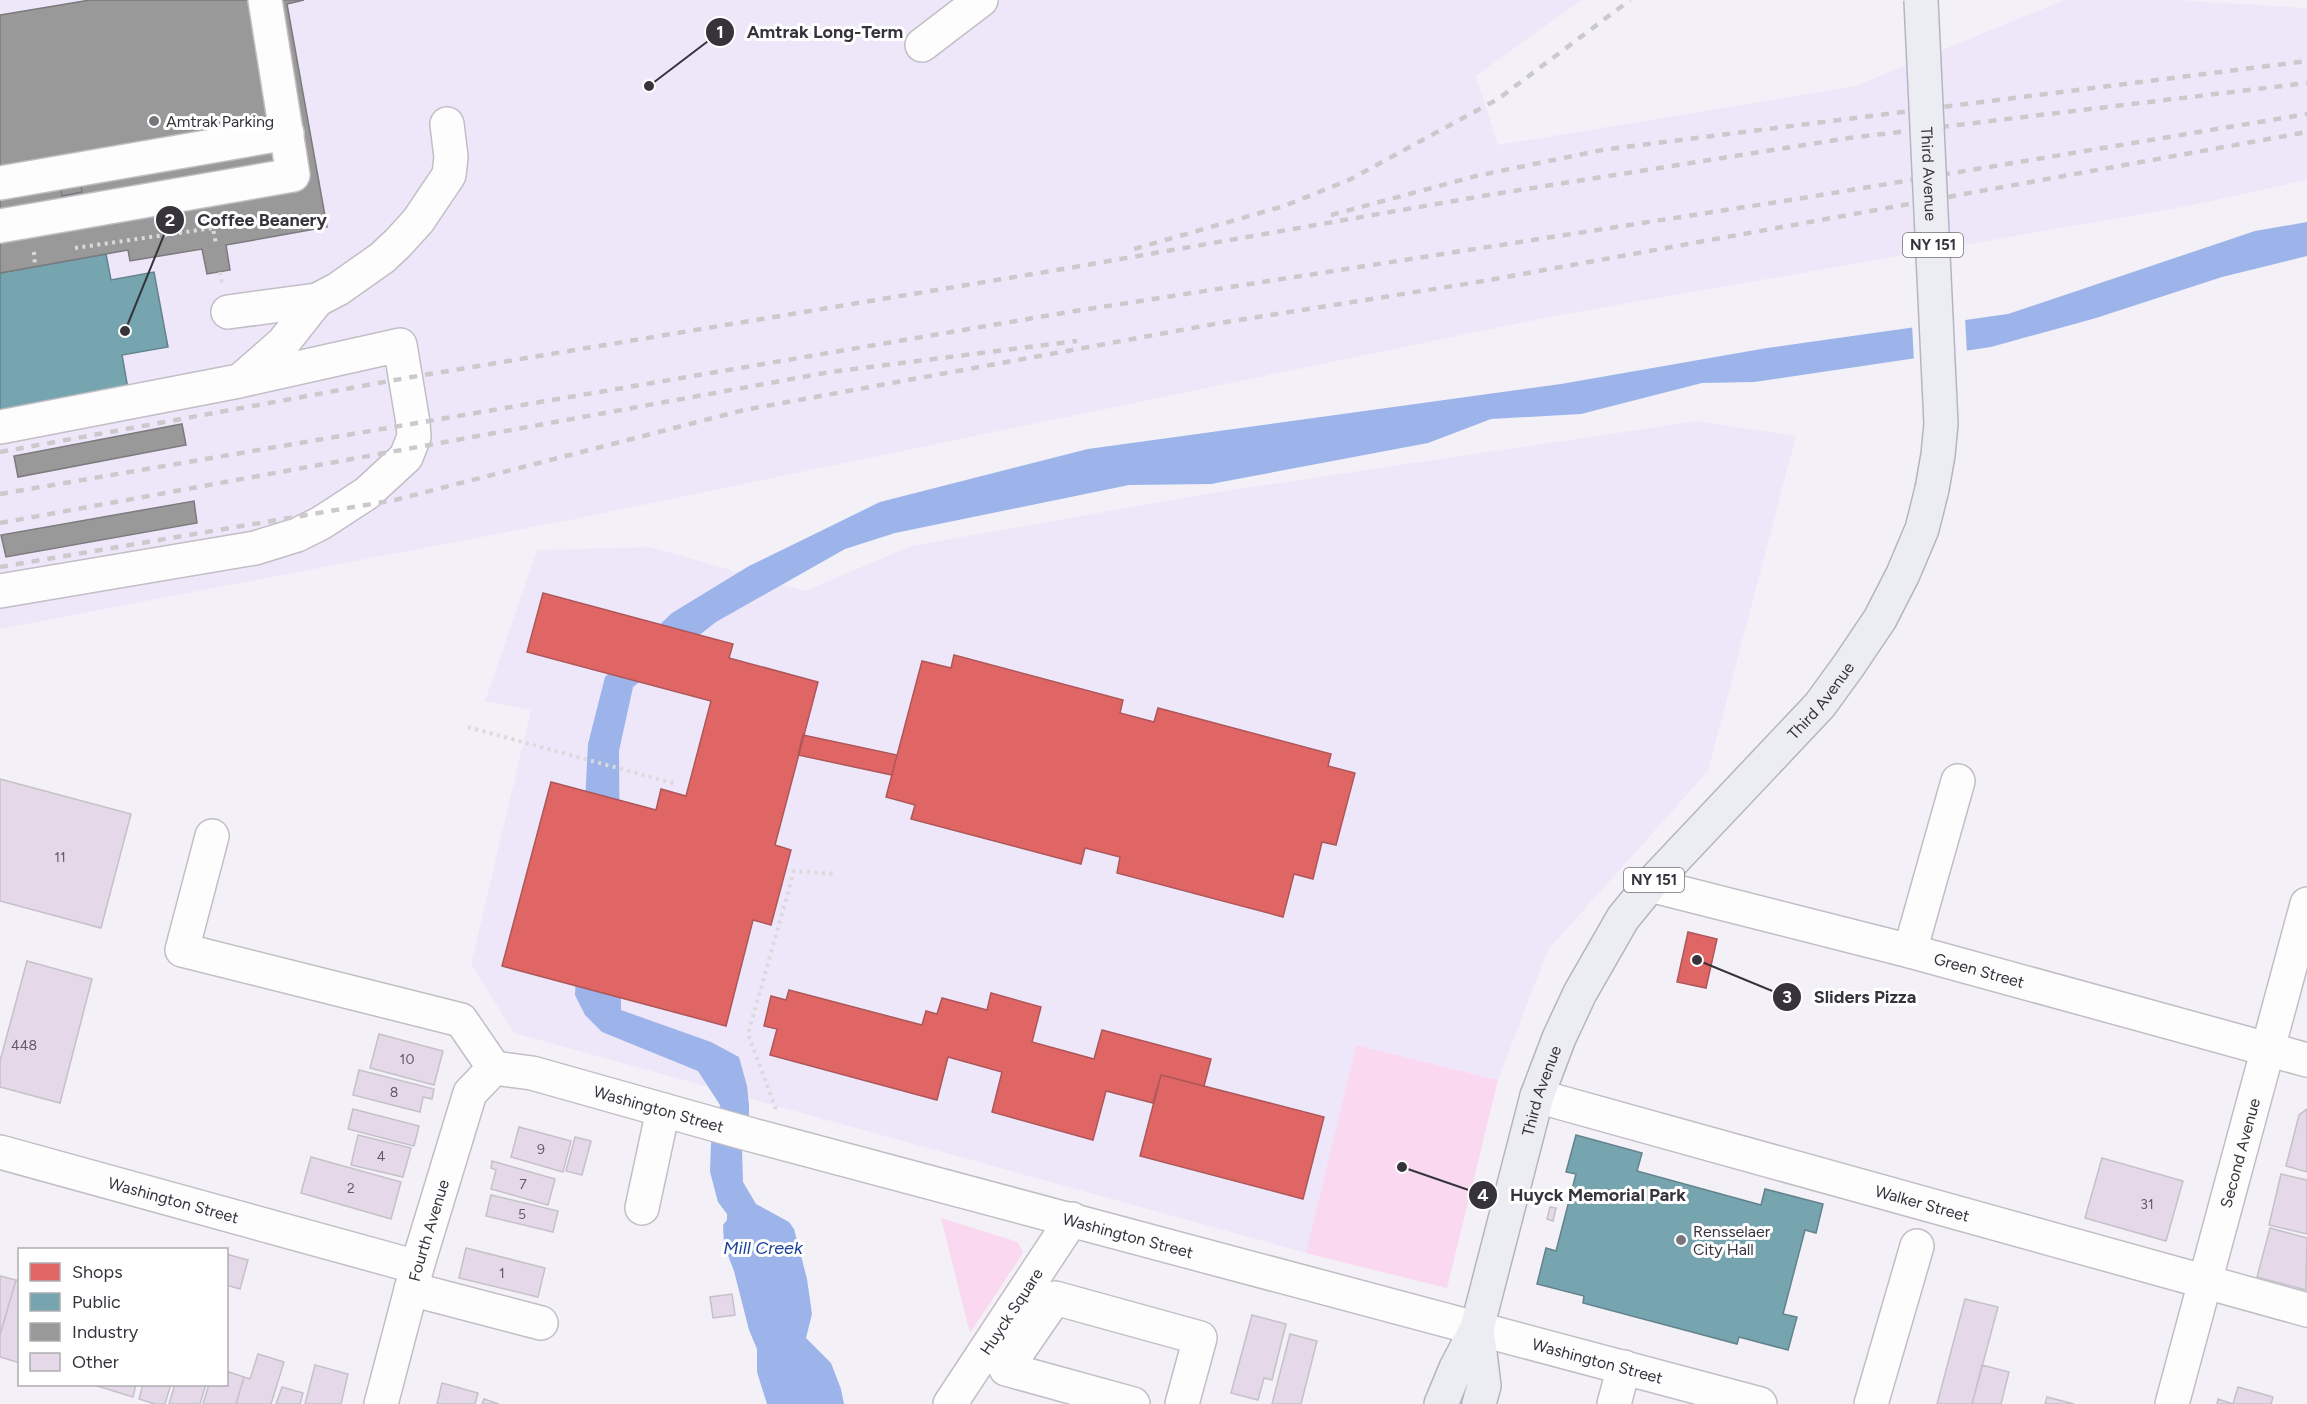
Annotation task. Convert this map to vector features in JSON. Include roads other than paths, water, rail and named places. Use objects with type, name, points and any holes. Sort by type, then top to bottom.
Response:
[{"type":"main road","name":"Third Avenue","points":[[1442,1404],[1456,1368],[1477,1328],[1537,1096],[1580,993],[1623,918],[1650,885],[1820,705],[1880,619],[1903,574],[1922,529],[1932,489],[1941,424],[1920,0]]},
{"type":"main road","name":"Third Avenue","points":[[1477,1328],[1484,1386],[1479,1404]]},
{"type":"street","points":[[0,226],[293,175],[265,0]]},
{"type":"street","points":[[922,45],[981,0]]},
{"type":"street","points":[[228,312],[317,300],[338,289],[382,258],[418,221],[449,175],[451,158],[447,124]]},
{"type":"street","points":[[0,183],[287,133]]},
{"type":"street","points":[[239,381],[283,343],[317,300]]},
{"type":"street","points":[[0,427],[239,381],[400,345],[414,437],[406,457],[386,478],[359,499],[321,523],[275,542],[255,548],[0,591]]},
{"type":"street","points":[[1910,951],[1958,781]]},
{"type":"street","points":[[212,836],[182,950],[461,1020],[494,1068]]},
{"type":"street","name":"Green Street","points":[[1650,885],[1910,951],[2307,1060]]},
{"type":"street","name":"Second Avenue","points":[[2172,1404],[2307,904]]},
{"type":"street","name":"Washington Street","points":[[494,1068],[532,1073],[752,1135],[1760,1404]]},
{"type":"street","name":"Fourth Avenue","points":[[381,1404],[414,1278],[470,1093],[494,1068]]},
{"type":"street","name":"Walker Street","points":[[1537,1096],[2307,1310]]},
{"type":"street","points":[[642,1208],[663,1110]]},
{"type":"street","name":"Washington Street","points":[[0,1152],[414,1278],[541,1323]]},
{"type":"street","name":"Huyck Square","points":[[950,1404],[1018,1326],[1072,1219]]},
{"type":"street","points":[[1871,1404],[1917,1246]]},
{"type":"street","points":[[1133,1404],[1006,1369],[1018,1326],[1055,1299],[1200,1338],[1182,1404]]},
{"type":"street","points":[[1614,1404],[1624,1367]]},
{"type":"water","name":"Mill Creek","points":[[2307,222],[2307,256],[2222,277],[2096,318],[1991,347],[1754,382],[1702,383],[1581,414],[1491,419],[1428,443],[1211,484],[1129,485],[895,533],[845,549],[716,622],[633,687],[619,751],[621,1010],[711,1042],[739,1057],[747,1086],[749,1105],[749,1124],[742,1150],[743,1182],[756,1204],[789,1222],[794,1229],[807,1279],[812,1314],[806,1338],[831,1363],[844,1404],[767,1404],[757,1372],[757,1349],[749,1330],[734,1271],[724,1245],[723,1225],[727,1220],[727,1214],[718,1202],[710,1172],[711,1143],[720,1105],[698,1071],[602,1032],[585,1015],[575,995],[588,744],[605,677],[672,613],[749,566],[880,502],[1088,449],[1561,384],[1767,348],[2008,314],[2255,231]]},
{"type":"railway","points":[[1134,249],[1284,206],[1349,180],[1498,99],[1630,0]]},
{"type":"railway","points":[[1331,215],[1476,176],[1602,150],[2307,61]]},
{"type":"railway","points":[[0,452],[406,378],[1069,268],[1488,195],[1849,138],[2307,83]]},
{"type":"railway","points":[[0,494],[1063,313],[1803,198],[2307,114]]},
{"type":"railway","points":[[0,567],[395,500],[744,410],[1220,323],[1478,282],[2307,132]]},
{"type":"railway","points":[[0,523],[830,372],[1077,341]]},
{"type":"place","name":"Amtrak Long-Term","points":[[649,86]]},
{"type":"place","name":"Amtrak Parking","points":[[154,121]]},
{"type":"place","name":"Coffee Beanery","points":[[125,331]]},
{"type":"place","name":"Sliders Pizza","points":[[1697,960]]},
{"type":"place","name":"Huyck Memorial Park","points":[[1402,1167]]},
{"type":"place","name":"Rensselaer City Hall","points":[[1681,1240]]}]
